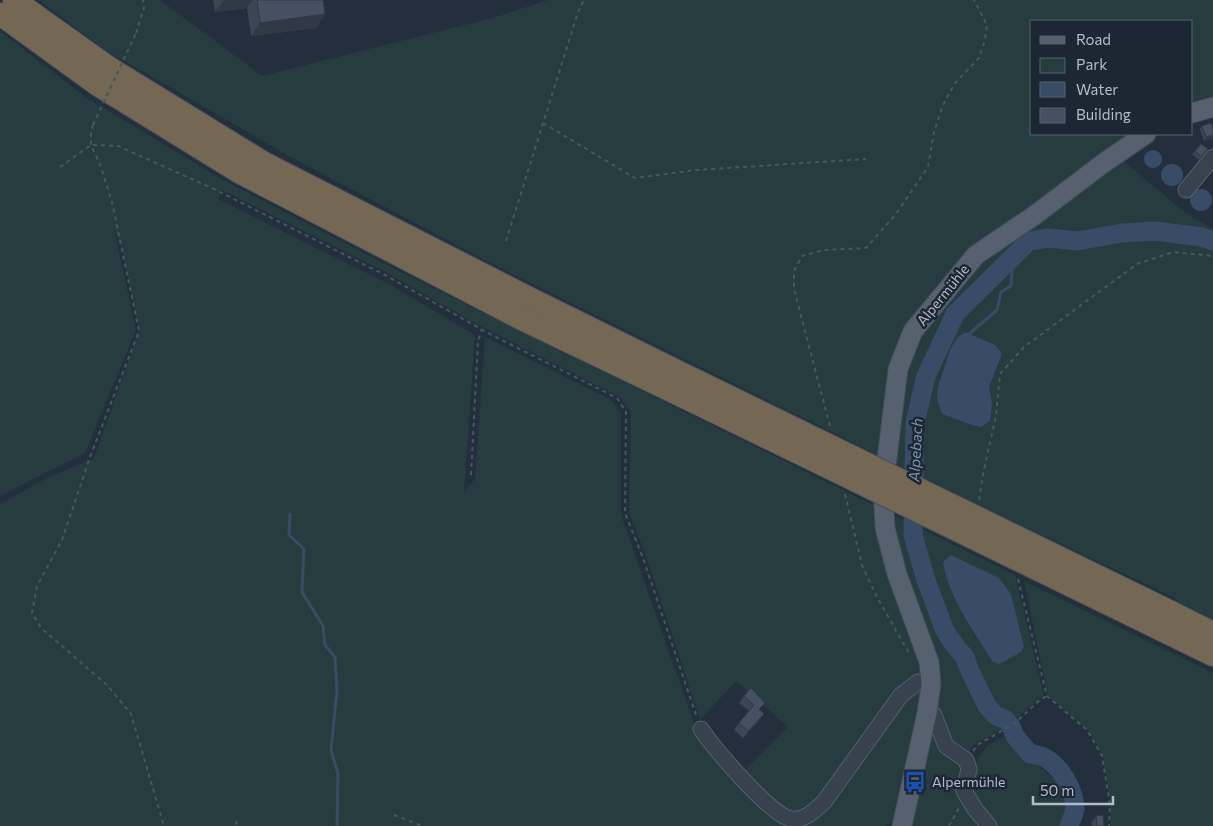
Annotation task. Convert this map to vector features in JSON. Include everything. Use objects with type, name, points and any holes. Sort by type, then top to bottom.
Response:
[{"type":"highway","points":[[14,0],[108,67],[264,163],[531,299],[689,388],[1167,621],[1213,655]]},
{"type":"highway","points":[[0,14],[98,85],[239,172],[522,319],[689,388]]},
{"type":"highway","points":[[1167,621],[1213,633]]},
{"type":"main road","points":[[1193,113],[1213,107]]},
{"type":"main road","name":"Alpermühle","points":[[902,826],[927,713],[931,684],[929,662],[897,574],[885,528],[883,491],[898,369],[913,331],[976,255],[1145,135]]},
{"type":"street","points":[[1186,190],[1213,157]]},
{"type":"street","points":[[701,729],[711,744],[746,782],[779,813],[791,819],[808,816],[824,802],[901,695],[918,682],[931,684]]},
{"type":"street","points":[[927,713],[934,716],[946,746],[966,760],[969,769],[964,790],[975,809],[989,826]]},
{"type":"path","points":[[143,0],[144,8],[136,33],[91,132],[91,146],[101,167],[112,202],[139,331],[90,456],[62,540],[37,586],[32,613],[41,628],[107,685],[131,714],[164,826]]},
{"type":"path","points":[[506,241],[578,12],[584,0]]},
{"type":"path","points":[[830,428],[822,391],[794,289],[794,270],[802,256],[824,250],[866,248],[896,214],[917,185],[928,167],[934,132],[943,105],[955,83],[979,58],[985,40],[987,24],[974,0]]},
{"type":"path","points":[[543,123],[635,178],[696,170],[866,159]]},
{"type":"path","points":[[60,167],[91,146],[118,146],[212,188],[385,275],[482,329],[617,398],[626,412],[625,513],[643,558],[701,729]]},
{"type":"path","points":[[979,502],[996,416],[1000,374],[1024,347],[1137,264],[1172,252],[1213,256]]},
{"type":"path","points":[[471,476],[478,341],[482,329]]},
{"type":"path","points":[[844,492],[862,565],[876,597],[913,659]]},
{"type":"path","points":[[1016,572],[1047,696],[1087,730],[1102,756],[1110,805],[1109,826]]},
{"type":"path","points":[[966,760],[978,744],[1011,726],[1041,699],[1047,696]]},
{"type":"path","points":[[949,826],[959,807],[964,790]]},
{"type":"path","points":[[394,815],[422,826]]},
{"type":"path","points":[[236,821],[237,826]]},
{"type":"green space","points":[[39,0],[160,0],[262,76],[496,17],[548,0],[1213,0],[1213,114],[1193,119],[1193,20],[1030,20],[1030,135],[1157,135],[1122,160],[1188,215],[1213,228],[1213,619],[1177,601],[1177,599],[973,502],[498,267],[287,155],[102,48]]},
{"type":"green space","points":[[0,31],[87,98],[225,181],[379,261],[1015,575],[1044,695],[1009,725],[975,744],[965,757],[922,714],[964,762],[962,793],[983,826],[897,826],[898,818],[885,826],[0,826],[0,504],[45,479],[94,458],[139,331],[123,255],[113,224],[136,330],[85,453],[0,496]],"holes":[[[222,190],[382,270],[480,326],[620,397],[631,412],[629,512],[646,556],[700,720],[736,681],[788,727],[739,776],[696,729],[621,515],[621,414],[610,399],[485,337],[475,479],[464,491],[475,335],[391,285],[218,199]]]},
{"type":"green space","points":[[1024,581],[1213,673],[1213,826],[1110,826],[1111,805],[1103,756],[1088,730],[1048,696]]},
{"type":"green space","points":[[1004,736],[1061,785],[1069,808],[1063,826],[991,826],[966,790],[978,758],[987,746]]},
{"type":"water","points":[[1153,150],[1159,153],[1162,159],[1159,165],[1153,168],[1147,165],[1144,159],[1147,153]]},
{"type":"water","points":[[1172,164],[1180,167],[1183,175],[1180,183],[1172,186],[1164,183],[1161,175],[1164,167]]},
{"type":"water","points":[[1201,189],[1209,192],[1212,200],[1209,208],[1201,211],[1193,208],[1190,200],[1193,192]]},
{"type":"water","points":[[965,332],[995,345],[1002,354],[989,387],[992,403],[990,421],[981,427],[942,414],[937,399],[938,387],[950,350],[957,338]]},
{"type":"water","points":[[951,555],[999,578],[1011,594],[1024,647],[1021,652],[999,664],[993,662],[956,602],[943,562]]},
{"type":"building","points":[[257,0],[323,0],[325,14],[260,23]]},
{"type":"building","points":[[1211,123],[1213,135],[1206,137],[1202,126]]},
{"type":"building","points":[[1201,144],[1208,149],[1201,156],[1195,151]]},
{"type":"building","points":[[751,688],[765,703],[759,709],[764,714],[748,731],[739,723],[754,705],[744,696]]},
{"type":"building","points":[[1103,815],[1104,826],[1097,826],[1096,816]]},
{"type":"waterway","name":"Alpebach","points":[[1069,826],[1075,807],[1066,780],[1061,772],[1047,759],[1039,755],[1030,754],[1015,736],[1006,720],[995,715],[987,706],[965,657],[945,631],[926,580],[913,535],[915,423],[926,376],[955,314],[1029,241],[1049,238],[1077,241],[1122,233],[1155,231],[1202,237],[1213,241]]},
{"type":"waterway","points":[[1207,238],[1213,233]]},
{"type":"waterway","points":[[969,334],[997,310],[1001,292],[1011,286],[1012,270],[1021,256],[1021,249]]},
{"type":"waterway","points":[[290,514],[289,535],[304,549],[302,592],[323,626],[325,645],[335,657],[337,690],[331,750],[338,774],[337,826]]},
{"type":"place","name":"Alpermühle","points":[[915,782]]}]
